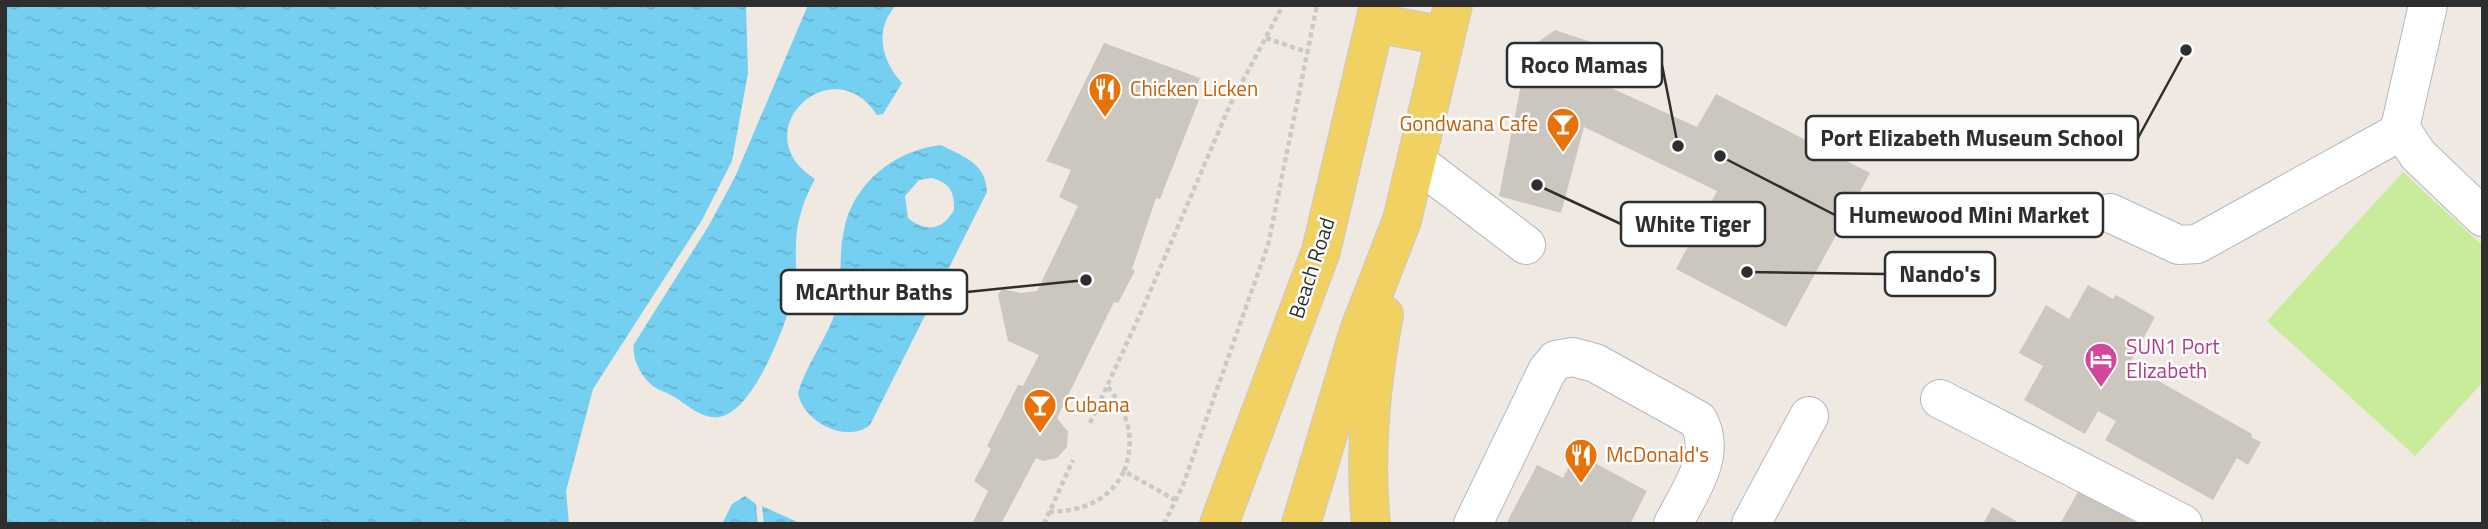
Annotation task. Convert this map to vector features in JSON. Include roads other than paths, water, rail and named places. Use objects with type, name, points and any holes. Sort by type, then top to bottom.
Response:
[{"type":"main road","points":[[1371,524],[1367,490],[1377,355],[1402,220],[1449,21],[1377,14]]},
{"type":"main road","name":"Beach Road","points":[[1219,524],[1321,251],[1377,14]]},
{"type":"main road","points":[[1301,524],[1359,331],[1402,220]]},
{"type":"lane","points":[[2110,213],[2179,245],[2197,244],[2394,135],[2400,128],[2428,5]]},
{"type":"lane","points":[[2400,128],[2418,155],[2483,218]]},
{"type":"lane","points":[[1417,162],[1526,245]]},
{"type":"lane","points":[[1473,524],[1547,371],[1556,360],[1573,356],[1595,363],[1698,420],[1705,431],[1704,463],[1672,524]]},
{"type":"lane","points":[[1940,399],[2183,524]]},
{"type":"lane","points":[[1751,524],[1809,416]]},
{"type":"water","points":[[5,5],[746,5],[748,73],[732,161],[702,220],[593,389],[566,491],[569,524],[5,524]]},
{"type":"water","points":[[808,5],[896,5],[885,24],[883,45],[889,65],[902,83],[883,114],[877,115],[859,96],[838,89],[819,93],[802,104],[790,120],[787,139],[795,160],[815,179],[797,228],[794,293],[776,345],[756,384],[732,412],[711,417],[697,412],[650,384],[637,365],[634,344],[708,227],[735,177]]},
{"type":"water","points":[[941,145],[965,157],[983,174],[987,192],[870,425],[860,430],[838,431],[817,421],[808,413],[798,393],[836,310],[842,240],[849,213],[856,198],[879,172],[892,162],[924,148]],"holes":[[[931,178],[950,189],[954,210],[945,222],[934,227],[921,226],[908,218],[905,196],[919,180]]]},
{"type":"water","points":[[745,496],[756,504],[758,524],[722,524],[732,504]]},
{"type":"water","points":[[762,506],[802,524],[764,524]]},
{"type":"place","name":"Port Elizabeth Museum School","points":[[2186,50]]},
{"type":"place","name":"Chicken Licken","points":[[1105,119]]},
{"type":"place","name":"Roco Mamas","points":[[1678,146]]},
{"type":"place","name":"Gondwana Cafe","points":[[1563,154]]},
{"type":"place","name":"Humewood Mini Market","points":[[1720,156]]},
{"type":"place","name":"White Tiger","points":[[1537,185]]},
{"type":"place","name":"Nando's","points":[[1747,272]]},
{"type":"place","name":"McArthur Baths","points":[[1086,280]]},
{"type":"place","name":"SUN1 Port Elizabeth","points":[[2101,389]]},
{"type":"place","name":"Cubana","points":[[1040,435]]},
{"type":"place","name":"McDonald's","points":[[1581,485]]}]
